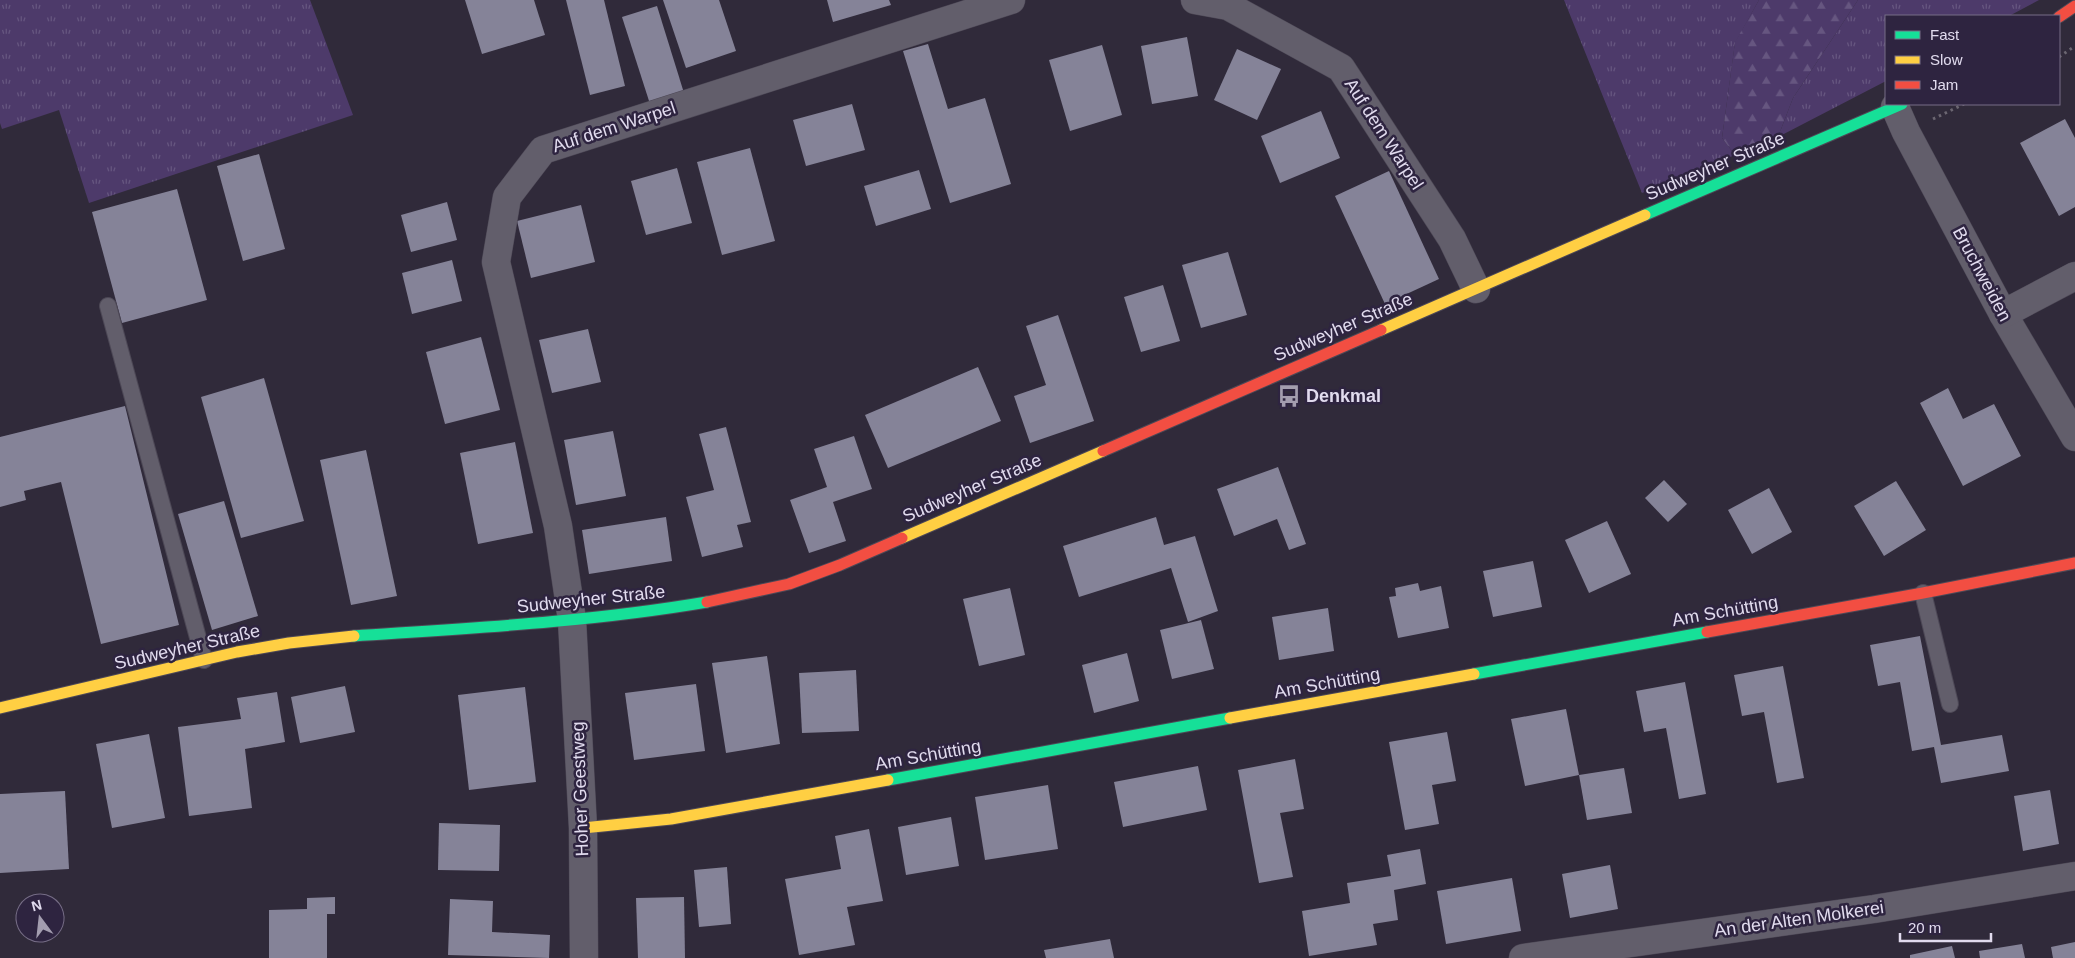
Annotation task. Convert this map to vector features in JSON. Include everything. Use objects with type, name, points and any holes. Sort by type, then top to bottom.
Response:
[{"type":"street","name":"Auf dem Warpel","points":[[572,620],[558,526],[496,262],[507,197],[543,150],[1011,0]]},
{"type":"street","name":"Auf dem Warpel","points":[[1195,0],[1228,6],[1341,68],[1452,239],[1476,289]]},
{"type":"street","points":[[2060,16],[2075,6]]},
{"type":"street","name":"Sudweyher Straße","points":[[0,708],[204,660],[299,642],[572,620],[659,611],[733,598],[789,584],[840,565],[1898,105]]},
{"type":"street","name":"Bruchweiden","points":[[1898,105],[1906,132],[2003,314],[2075,437]]},
{"type":"street","points":[[2003,314],[2075,276]]},
{"type":"street","name":"Am Schütting","points":[[583,828],[671,819],[1924,593],[2075,562]]},
{"type":"street","name":"Hoher Geestweg","points":[[572,620],[583,828],[584,958]]},
{"type":"street","name":"An der Alten Molkerei","points":[[1523,958],[1874,909],[2075,876]]},
{"type":"lane","points":[[108,306],[204,660]]},
{"type":"lane","points":[[1924,593],[1950,704]]},
{"type":"path","points":[[2060,56],[2075,46]]},
{"type":"path","points":[[1906,132],[1962,105]]},
{"type":"green space","points":[[0,0],[310,0],[353,115],[89,203],[59,110],[2,129],[0,123]]},
{"type":"green space","points":[[1564,0],[1759,0],[1735,43],[1722,138],[1735,155],[1642,193]]},
{"type":"green space","points":[[1759,0],[1858,0],[1793,98],[1778,137],[1735,155],[1722,138],[1735,42]]},
{"type":"green space","points":[[1858,0],[2039,0],[2011,15],[1885,15],[1885,82],[1778,137],[1793,98]]},
{"type":"building","points":[[465,0],[534,0],[545,35],[482,54]]},
{"type":"building","points":[[566,0],[604,0],[625,86],[590,95]]},
{"type":"building","points":[[663,0],[719,0],[736,51],[686,68]]},
{"type":"building","points":[[827,0],[889,0],[891,5],[833,22]]},
{"type":"building","points":[[657,6],[684,93],[650,104],[622,17]]},
{"type":"building","points":[[1187,37],[1198,96],[1152,104],[1141,46]]},
{"type":"building","points":[[928,44],[948,109],[985,98],[1011,184],[950,203],[903,51]]},
{"type":"building","points":[[1102,45],[1122,115],[1070,131],[1049,60]]},
{"type":"building","points":[[1237,49],[1281,69],[1257,120],[1214,100]]},
{"type":"building","points":[[852,104],[865,150],[806,166],[793,120]]},
{"type":"building","points":[[1321,111],[1340,158],[1280,183],[1261,136]]},
{"type":"building","points":[[2065,119],[2075,138],[2075,207],[2059,216],[2020,143]]},
{"type":"building","points":[[750,148],[775,241],[722,255],[697,162]]},
{"type":"building","points":[[259,154],[285,249],[243,261],[217,166]]},
{"type":"building","points":[[677,168],[692,223],[646,235],[631,181]]},
{"type":"building","points":[[919,170],[931,209],[876,226],[864,186]]},
{"type":"building","points":[[1389,171],[1439,279],[1385,304],[1335,196]]},
{"type":"building","points":[[177,189],[207,300],[122,323],[92,212]]},
{"type":"building","points":[[447,202],[457,240],[411,252],[401,215]]},
{"type":"building","points":[[581,205],[595,262],[531,278],[517,221]]},
{"type":"building","points":[[1228,252],[1247,315],[1201,328],[1182,265]]},
{"type":"building","points":[[452,260],[462,301],[412,314],[402,273]]},
{"type":"building","points":[[1163,285],[1180,341],[1141,352],[1124,297]]},
{"type":"building","points":[[1058,315],[1094,421],[1030,443],[1014,396],[1046,385],[1026,326]]},
{"type":"building","points":[[588,329],[601,382],[552,393],[539,340]]},
{"type":"building","points":[[481,337],[500,410],[445,424],[426,352]]},
{"type":"building","points":[[978,367],[1001,421],[888,468],[865,415]]},
{"type":"building","points":[[264,378],[304,521],[241,538],[201,397]]},
{"type":"building","points":[[1948,388],[1963,419],[1994,404],[2021,456],[1963,486],[1920,403]]},
{"type":"building","points":[[125,406],[179,625],[101,644],[61,482],[24,491],[26,500],[0,507],[0,437]]},
{"type":"building","points":[[726,427],[751,522],[737,525],[743,547],[702,557],[686,497],[714,490],[699,434]]},
{"type":"building","points":[[613,431],[626,496],[576,505],[564,440]]},
{"type":"building","points":[[854,436],[872,489],[833,502],[846,541],[809,553],[790,500],[827,487],[814,449]]},
{"type":"building","points":[[515,442],[533,533],[478,544],[460,453]]},
{"type":"building","points":[[366,450],[397,596],[351,605],[320,460]]},
{"type":"building","points":[[1278,467],[1306,544],[1289,550],[1277,519],[1234,536],[1217,489]]},
{"type":"building","points":[[1664,480],[1687,504],[1668,522],[1645,498]]},
{"type":"building","points":[[1896,481],[1926,530],[1884,556],[1854,506]]},
{"type":"building","points":[[1769,488],[1792,532],[1752,554],[1728,510]]},
{"type":"building","points":[[224,501],[258,616],[212,630],[178,514]]},
{"type":"building","points":[[666,517],[672,561],[589,574],[582,530]]},
{"type":"building","points":[[1156,517],[1164,545],[1195,536],[1218,611],[1188,622],[1171,568],[1079,597],[1063,546]]},
{"type":"building","points":[[1607,521],[1631,574],[1589,593],[1565,540]]},
{"type":"building","points":[[1533,561],[1542,607],[1493,617],[1483,571]]},
{"type":"building","points":[[1418,583],[1420,591],[1441,586],[1449,628],[1398,638],[1389,597],[1396,596],[1395,588]]},
{"type":"building","points":[[1010,588],[1025,655],[979,666],[963,599]]},
{"type":"building","points":[[1328,608],[1334,651],[1279,660],[1272,617]]},
{"type":"building","points":[[1201,620],[1214,669],[1172,679],[1160,630]]},
{"type":"building","points":[[1920,636],[1941,745],[2002,735],[2009,771],[1941,783],[1934,747],[1912,751],[1900,682],[1878,686],[1870,645]]},
{"type":"building","points":[[1127,653],[1139,701],[1094,713],[1082,665]]},
{"type":"building","points":[[767,656],[780,744],[726,753],[712,663]]},
{"type":"building","points":[[1783,666],[1804,778],[1777,783],[1764,712],[1742,716],[1734,675]]},
{"type":"building","points":[[856,670],[859,731],[802,733],[799,673]]},
{"type":"building","points":[[1685,682],[1706,794],[1679,799],[1666,728],[1644,732],[1636,691]]},
{"type":"building","points":[[696,684],[705,751],[634,760],[625,693]]},
{"type":"building","points":[[345,686],[355,732],[300,743],[291,697]]},
{"type":"building","points":[[525,687],[536,782],[469,790],[458,695]]},
{"type":"building","points":[[277,692],[285,742],[245,749],[252,808],[189,816],[178,727],[241,719],[237,698]]},
{"type":"building","points":[[1566,709],[1579,775],[1525,786],[1511,719]]},
{"type":"building","points":[[1447,732],[1456,781],[1432,785],[1439,824],[1405,830],[1389,742]]},
{"type":"building","points":[[149,734],[165,818],[112,828],[96,744]]},
{"type":"building","points":[[1295,759],[1304,809],[1280,813],[1293,877],[1259,883],[1238,770]]},
{"type":"building","points":[[1198,766],[1207,810],[1123,827],[1114,782]]},
{"type":"building","points":[[1624,768],[1632,813],[1587,820],[1579,775]]},
{"type":"building","points":[[1048,785],[1058,849],[985,860],[975,797]]},
{"type":"building","points":[[2050,790],[2059,844],[2023,851],[2014,796]]},
{"type":"building","points":[[65,791],[69,869],[0,873],[0,794]]},
{"type":"building","points":[[951,817],[959,866],[906,875],[898,827]]},
{"type":"building","points":[[439,823],[500,825],[499,871],[438,870]]},
{"type":"building","points":[[869,829],[883,901],[847,907],[855,945],[799,955],[785,879],[841,869],[835,836]]},
{"type":"building","points":[[1420,849],[1426,884],[1394,890],[1398,920],[1373,924],[1377,945],[1309,956],[1302,911],[1350,903],[1347,883],[1391,876],[1387,855]]},
{"type":"building","points":[[1610,865],[1618,909],[1570,918],[1562,874]]},
{"type":"building","points":[[727,867],[731,924],[699,927],[694,870]]},
{"type":"building","points":[[1512,878],[1521,931],[1446,944],[1437,891]]},
{"type":"building","points":[[335,897],[335,914],[327,914],[327,958],[269,958],[269,910],[307,909],[307,898]]},
{"type":"building","points":[[684,897],[685,958],[638,958],[636,898]]},
{"type":"building","points":[[450,899],[493,901],[492,932],[550,935],[549,958],[448,955]]},
{"type":"building","points":[[1110,939],[1114,958],[1046,958],[1044,950]]},
{"type":"building","points":[[2075,942],[2075,958],[2053,958],[2051,947]]},
{"type":"building","points":[[2022,944],[2025,958],[1980,958],[1979,951]]},
{"type":"building","points":[[1952,946],[1955,958],[1910,958],[1910,955]]},
{"type":"traffic: fast","points":[[1645,215],[1900,105]]},
{"type":"traffic: fast","points":[[354,636],[487,627],[619,615],[707,602]]},
{"type":"traffic: fast","points":[[1474,674],[1707,632]]},
{"type":"traffic: fast","points":[[888,780],[1230,718]]},
{"type":"traffic: slow","points":[[1381,330],[1645,215]]},
{"type":"traffic: slow","points":[[902,538],[1103,451]]},
{"type":"traffic: slow","points":[[0,708],[237,652],[289,643],[354,636]]},
{"type":"traffic: slow","points":[[1230,718],[1474,674]]},
{"type":"traffic: slow","points":[[583,828],[671,819],[888,780]]},
{"type":"traffic: jam","points":[[2060,16],[2075,6]]},
{"type":"traffic: jam","points":[[1103,451],[1381,330]]},
{"type":"traffic: jam","points":[[707,602],[789,584],[840,565],[902,538]]},
{"type":"traffic: jam","points":[[1707,632],[2075,563]]},
{"type":"place","name":"Denkmal","points":[[1289,396]]}]
